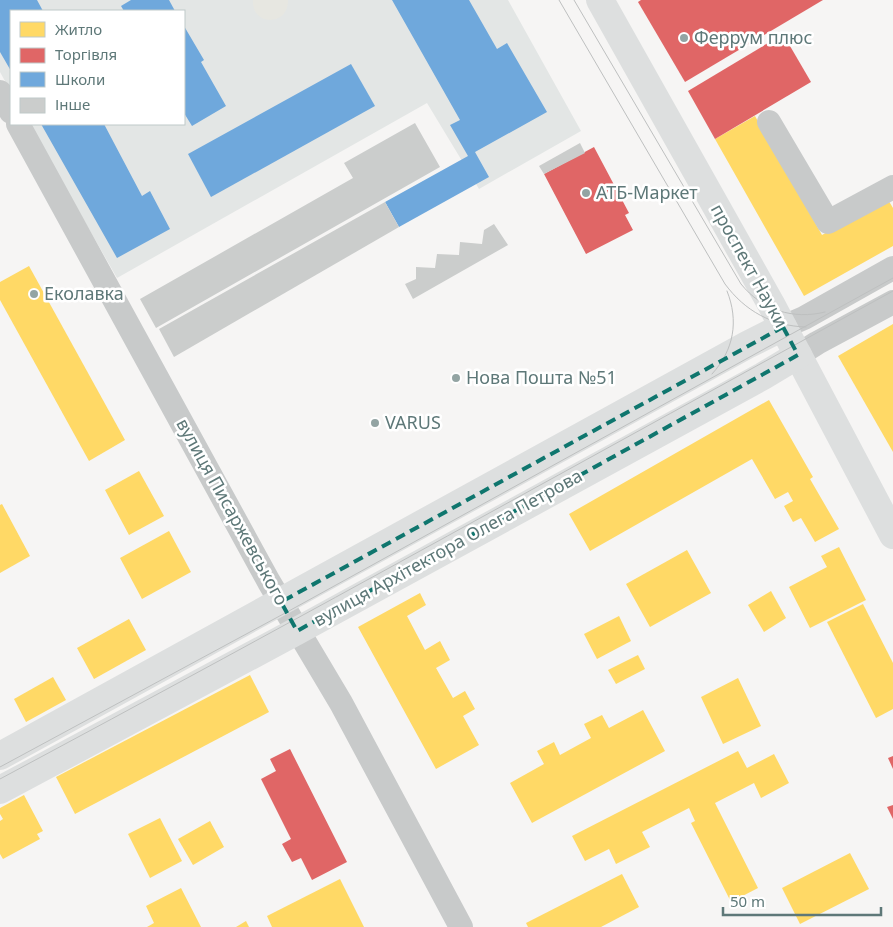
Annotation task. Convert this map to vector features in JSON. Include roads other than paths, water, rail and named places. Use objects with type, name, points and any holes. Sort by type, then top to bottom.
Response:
[{"type":"main road","name":"проспект Науки","points":[[600,0],[783,327],[893,535]]},
{"type":"main road","name":"вулиця Архітектора Олега Петрова","points":[[0,756],[747,345],[783,327]]},
{"type":"main road","name":"вулиця Архітектора Олега Петрова","points":[[0,790],[297,631],[798,356]]},
{"type":"street","points":[[0,92],[10,110]]},
{"type":"street","points":[[770,122],[828,222],[893,187]]},
{"type":"street","name":"вулиця Писаржевського","points":[[19,125],[297,631],[341,703],[461,927]]},
{"type":"street","points":[[783,327],[804,318],[893,268]]},
{"type":"street","name":"вулиця Архітектора Олега Петрова","points":[[798,356],[817,343],[893,302]]},
{"type":"tram line","points":[[559,0],[725,284],[741,302],[760,315],[782,324],[806,327]]},
{"type":"tram line","points":[[574,0],[741,284],[758,300],[779,311],[801,315],[825,312]]},
{"type":"tram line","points":[[0,767],[287,612],[893,278]]},
{"type":"tram line","points":[[712,374],[725,355],[732,335],[733,313],[727,291]]},
{"type":"tram line","points":[[0,779],[893,291]]},
{"type":"place","name":"Феррум плюс","points":[[684,38]]},
{"type":"place","name":"АТБ-Маркет","points":[[586,193]]},
{"type":"place","name":"Еколавка","points":[[34,294]]},
{"type":"place","name":"Нова Пошта №51","points":[[456,378]]},
{"type":"place","name":"VARUS","points":[[375,423]]}]
